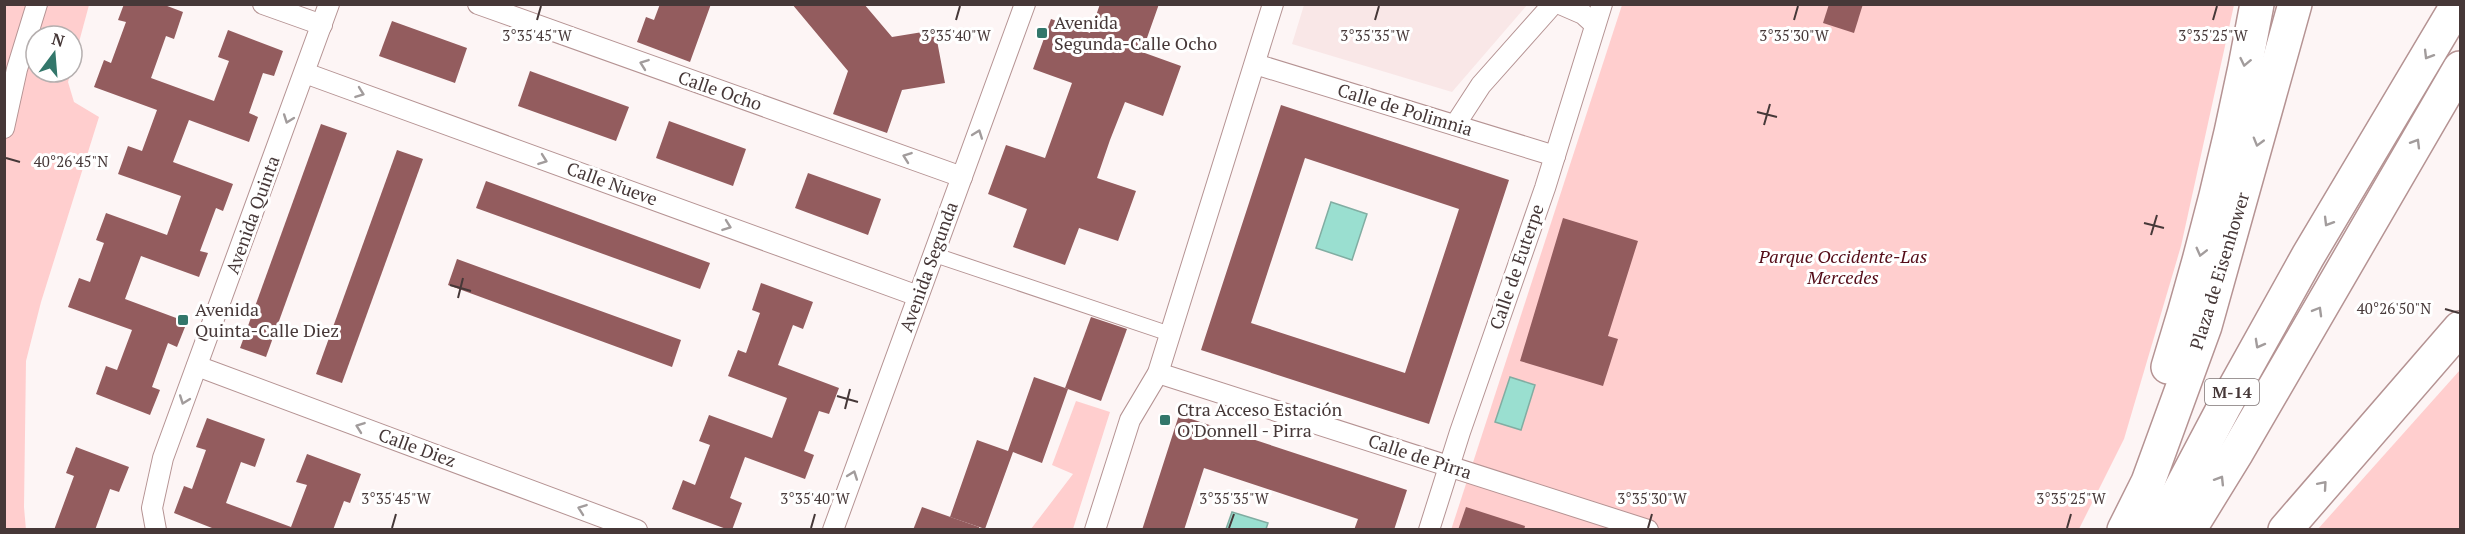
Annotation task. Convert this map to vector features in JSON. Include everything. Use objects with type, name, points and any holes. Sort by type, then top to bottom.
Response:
[{"type":"highway","points":[[2118,530],[2192,289],[2220,175],[2256,4]]},
{"type":"highway","name":"Plaza de Eisenhower","points":[[2124,530],[2148,482],[2205,326],[2295,4]]},
{"type":"highway","name":"M-14","points":[[2159,530],[2308,256],[2458,4]]},
{"type":"highway","name":"M-14","points":[[2189,530],[2237,452],[2460,68]]},
{"type":"highway","points":[[2285,530],[2460,328]]},
{"type":"street","points":[[4,128],[17,69],[37,4]]},
{"type":"street","points":[[263,4],[321,24]]},
{"type":"street","name":"Avenida Quinta","points":[[156,530],[152,508],[163,458],[329,4]]},
{"type":"street","name":"Calle Ocho","points":[[478,4],[962,177]]},
{"type":"street","name":"Avenida Segunda","points":[[833,530],[1025,4]]},
{"type":"street","points":[[1095,530],[1130,420],[1158,373],[1273,4]]},
{"type":"street","points":[[1455,125],[1481,85],[1553,4]]},
{"type":"street","points":[[1560,4],[1583,14],[1596,25]]},
{"type":"street","name":"Calle de Euterpe","points":[[1429,530],[1555,156],[1602,4]]},
{"type":"street","name":"Calle de Polimnia","points":[[1255,64],[1555,156]]},
{"type":"street","name":"Calle Nueve","points":[[305,73],[918,296]]},
{"type":"street","points":[[935,255],[1170,334]]},
{"type":"street","name":"Calle Diez","points":[[197,366],[637,530]]},
{"type":"street","name":"Calle de Pirra","points":[[1158,373],[1450,464],[1482,477],[1648,530]]},
{"type":"shaded area","points":[[1304,4],[1527,5],[1452,92],[1292,44]]},
{"type":"shaded area","points":[[1331,202],[1367,214],[1352,260],[1316,248]]},
{"type":"shaded area","points":[[1510,377],[1535,385],[1521,430],[1495,422]]},
{"type":"shaded area","points":[[1232,512],[1268,523],[1266,529],[1226,529]]},
{"type":"green space","points":[[4,5],[89,5],[84,24],[24,24],[24,84],[69,84],[74,102],[99,117],[41,302],[26,361],[24,507],[26,530],[4,529]]},
{"type":"green space","name":"Parque Occidente-Las Mercedes","points":[[1622,5],[2234,5],[2181,246],[2124,439],[2079,529],[1451,530]]},
{"type":"green space","points":[[2460,370],[2460,529],[2318,529]]},
{"type":"green space","points":[[1076,401],[1110,412],[1073,529],[1031,529],[1073,474],[1052,465]]},
{"type":"building","points":[[124,4],[162,4],[183,12],[174,39],[166,36],[151,78],[214,101],[229,61],[218,57],[228,30],[283,51],[274,76],[263,73],[249,113],[258,117],[249,142],[189,120],[173,162],[233,184],[223,211],[216,208],[200,251],[208,253],[199,277],[141,256],[125,299],[187,322],[177,347],[168,343],[152,387],[160,390],[150,415],[96,394],[106,366],[117,370],[132,330],[68,307],[79,278],[90,282],[104,243],[96,240],[106,213],[167,235],[181,196],[118,174],[128,146],[142,151],[157,110],[94,87],[104,60],[111,63],[126,22],[118,20]]},
{"type":"building","points":[[660,4],[711,4],[690,62],[637,42],[646,17],[654,20]]},
{"type":"building","points":[[792,4],[864,4],[892,37],[935,30],[945,83],[902,90],[887,133],[833,114],[848,71]]},
{"type":"building","points":[[1100,4],[1159,4],[1142,52],[1181,66],[1163,116],[1125,102],[1110,140],[1097,178],[1136,191],[1118,241],[1079,228],[1065,265],[1013,247],[1027,209],[988,194],[1006,145],[1045,158],[1072,83],[1033,69],[1051,19],[1090,33]]},
{"type":"building","points":[[1829,4],[1863,4],[1854,33],[1823,23]]},
{"type":"building","points":[[392,21],[467,48],[455,83],[379,56]]},
{"type":"building","points":[[530,71],[629,107],[616,141],[518,106]]},
{"type":"building","points":[[1281,105],[1509,180],[1429,424],[1201,350]],"holes":[[[1305,158],[1459,209],[1405,373],[1251,323]]]},
{"type":"building","points":[[669,121],[746,149],[733,186],[656,158]]},
{"type":"building","points":[[321,124],[347,133],[266,357],[240,348]]},
{"type":"building","points":[[397,150],[423,159],[342,383],[316,374]]},
{"type":"building","points":[[808,173],[881,199],[868,235],[795,208]]},
{"type":"building","points":[[486,181],[710,263],[700,289],[476,208]]},
{"type":"building","points":[[1563,218],[1638,241],[1608,336],[1618,339],[1603,386],[1520,361]]},
{"type":"building","points":[[457,259],[681,340],[672,367],[448,285]]},
{"type":"building","points":[[761,283],[813,302],[803,329],[793,325],[778,365],[839,388],[829,414],[819,411],[804,451],[814,455],[805,479],[745,457],[730,498],[742,503],[732,530],[729,530],[672,509],[683,480],[695,485],[710,445],[699,441],[709,415],[772,438],[787,398],[728,376],[738,350],[746,353],[760,313],[752,310]]},
{"type":"building","points":[[1091,317],[1127,329],[1101,401],[1065,388]]},
{"type":"building","points":[[1034,377],[1068,389],[1042,463],[1013,452],[985,529],[950,517],[977,440],[1008,451]]},
{"type":"building","points":[[1179,415],[1407,490],[1394,530],[1354,530],[1358,519],[1204,468],[1184,530],[1142,530]]},
{"type":"building","points":[[207,418],[265,439],[255,467],[241,462],[226,503],[291,527],[307,485],[296,482],[307,454],[361,474],[350,503],[344,501],[333,530],[217,530],[174,513],[184,486],[192,489],[206,450],[196,447]]},
{"type":"building","points":[[76,447],[129,467],[119,492],[110,489],[95,530],[54,530],[74,476],[66,473]]},
{"type":"building","points":[[922,507],[979,527],[979,530],[913,530]]},
{"type":"building","points":[[1466,507],[1525,526],[1524,530],[1458,530]]},
{"type":"place","name":"Avenida Segunda-Calle Ocho","points":[[1042,33]]},
{"type":"place","name":"Avenida Quinta-Calle Diez","points":[[183,320]]},
{"type":"place","name":"Ctra Acceso Estación O'Donnell - Pirra","points":[[1165,420]]}]
